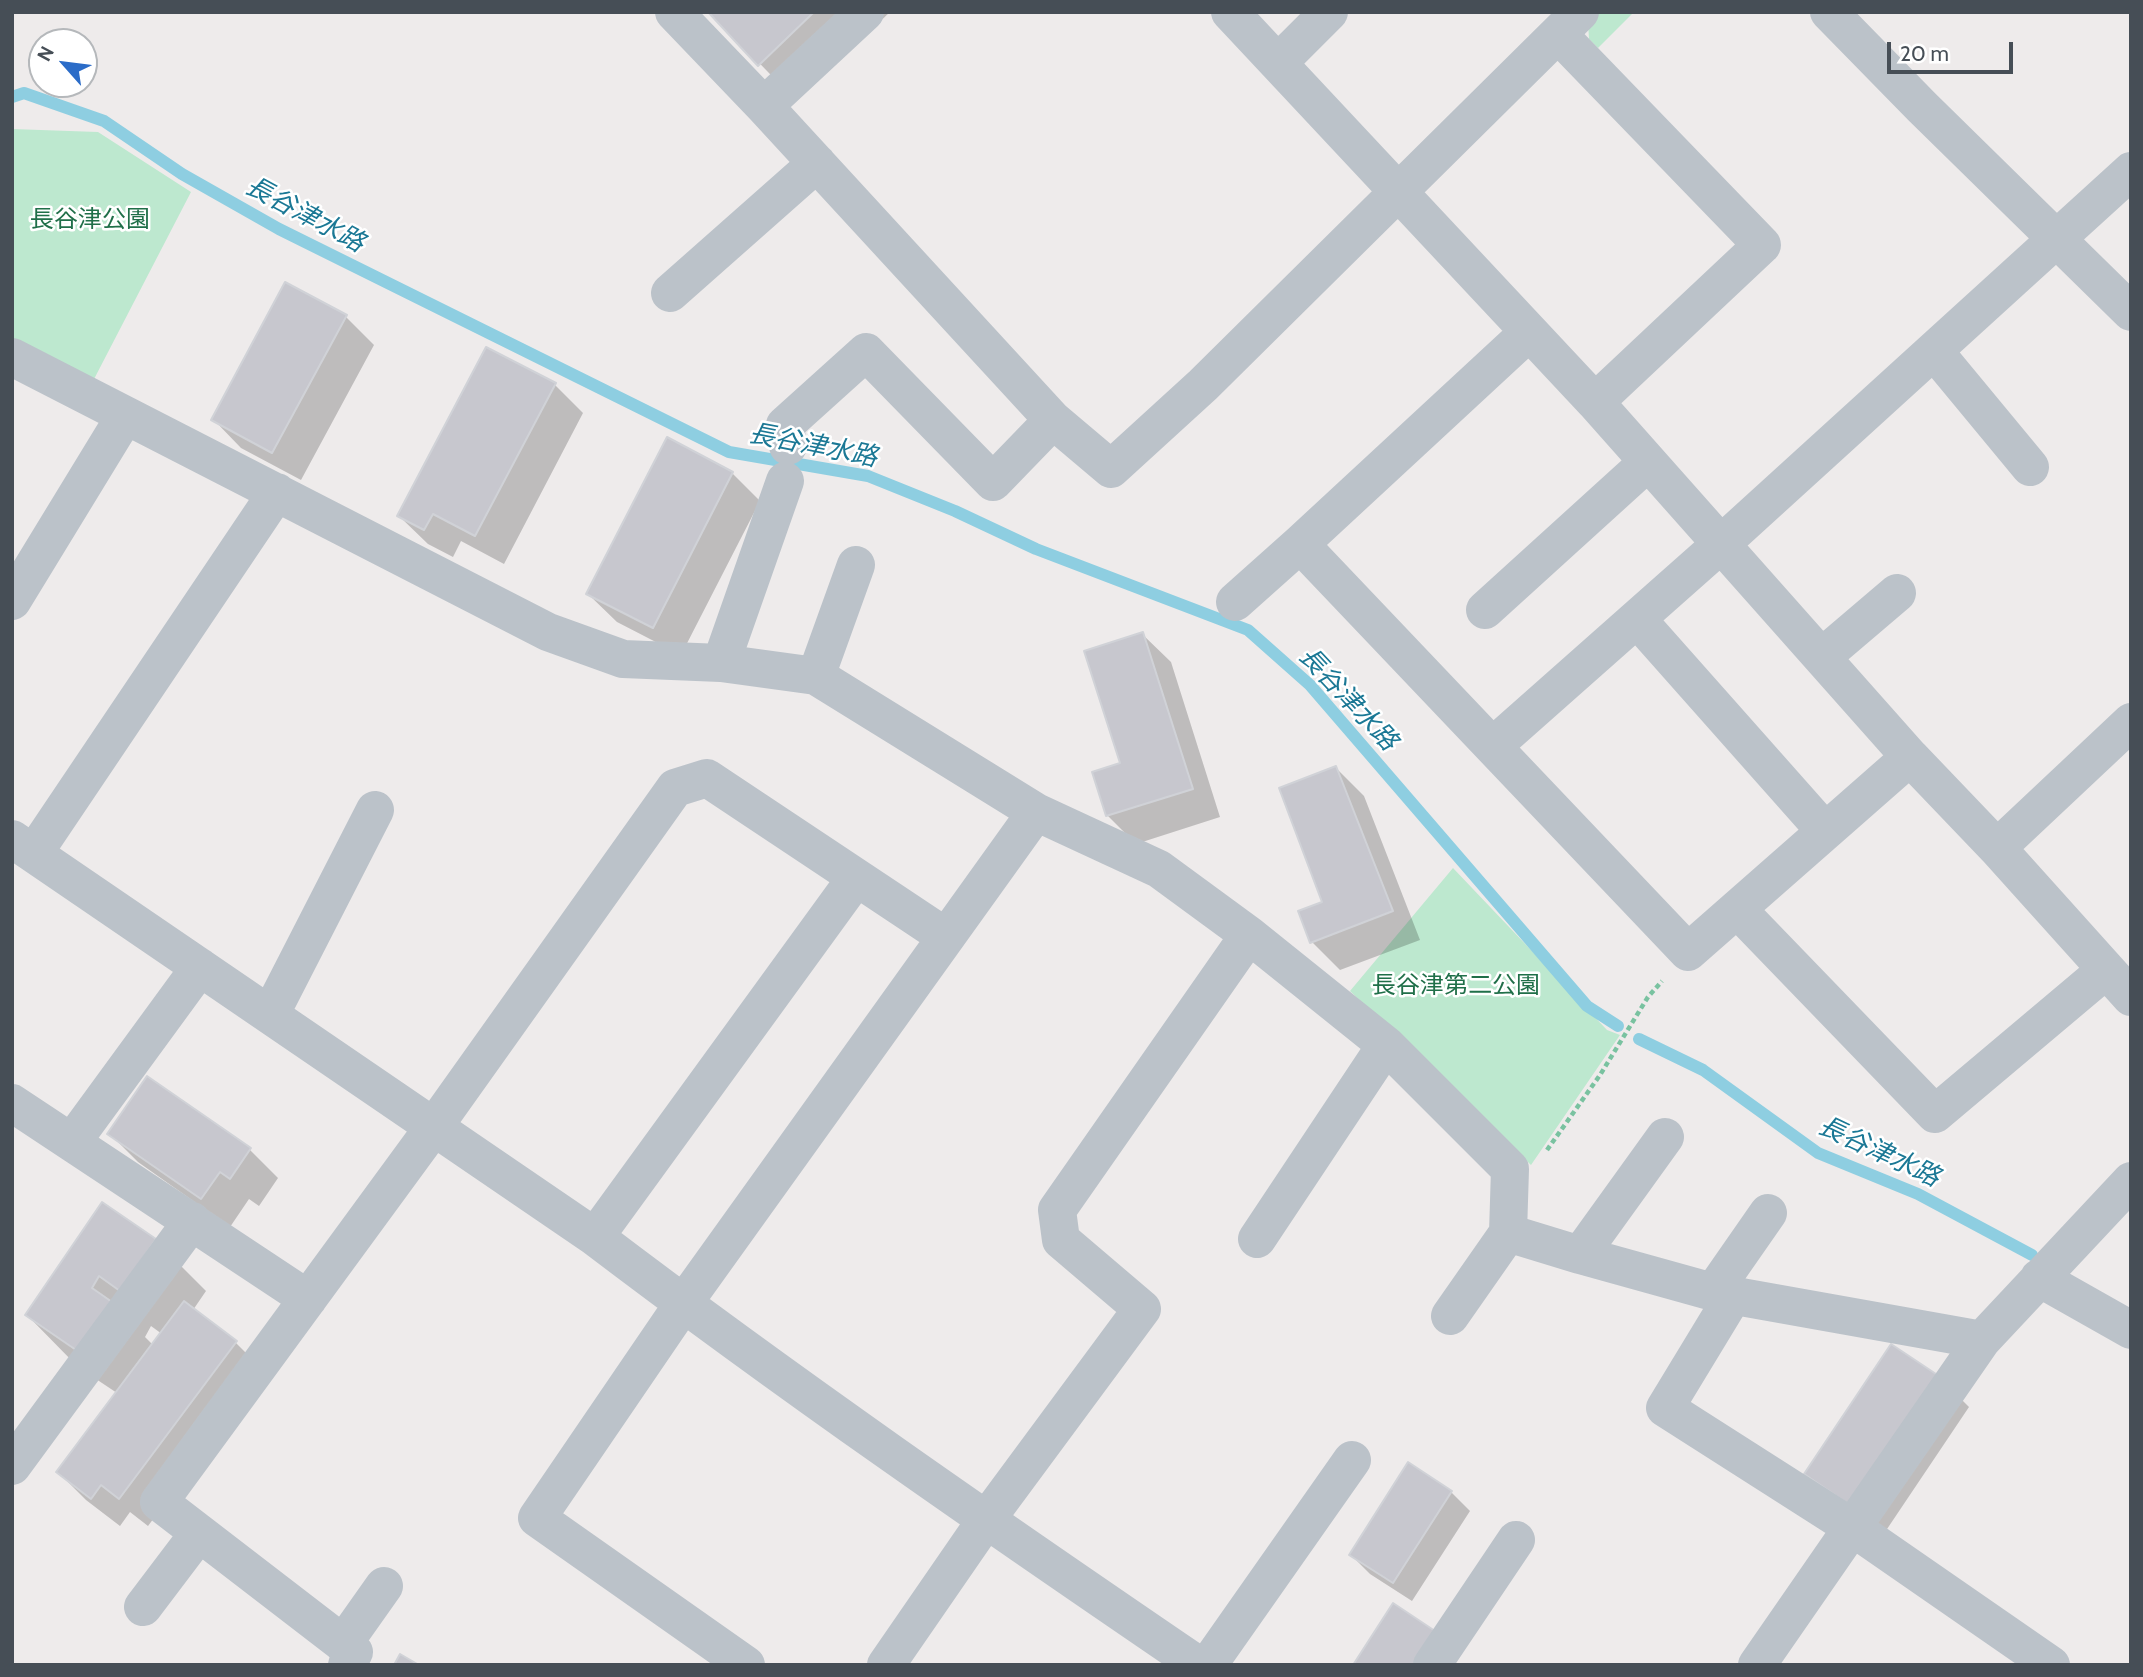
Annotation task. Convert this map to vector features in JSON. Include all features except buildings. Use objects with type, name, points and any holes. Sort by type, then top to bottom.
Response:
[{"type":"street","points":[[674,12],[1053,420],[1111,469],[1203,385],[1569,23],[1762,245],[1595,402]]},
{"type":"street","points":[[764,106],[865,12]]},
{"type":"street","points":[[1230,12],[1595,402],[1910,757],[1997,848],[2118,983],[1935,1114],[1737,909]]},
{"type":"street","points":[[1278,63],[1329,12]]},
{"type":"street","points":[[1829,12],[2131,312]]},
{"type":"street","points":[[670,293],[817,163]]},
{"type":"street","points":[[1493,746],[1720,545],[2131,171]]},
{"type":"street","points":[[1235,602],[1529,332]]},
{"type":"street","points":[[1934,351],[2030,467]]},
{"type":"street","points":[[721,663],[787,463],[785,425],[866,352],[993,482],[1053,420]]},
{"type":"street","points":[[12,357],[548,632],[623,659],[721,663],[816,676],[1036,812],[1159,869],[1249,935],[1386,1045],[1510,1169],[1509,1217],[1450,1316]]},
{"type":"street","points":[[12,601],[125,416]]},
{"type":"street","points":[[1485,610],[1648,462]]},
{"type":"street","points":[[276,492],[23,846],[595,1237],[683,1304],[986,1521],[1198,1665]]},
{"type":"street","points":[[1300,544],[1688,952],[1910,757]]},
{"type":"street","points":[[816,676],[856,565]]},
{"type":"street","points":[[1823,656],[1897,593]]},
{"type":"street","points":[[1637,619],[1825,831]]},
{"type":"street","points":[[1997,848],[2131,722]]},
{"type":"street","points":[[384,1586],[345,1654],[159,1502],[433,1128],[675,788],[707,778],[946,937]]},
{"type":"street","points":[[270,1015],[375,810]]},
{"type":"street","points":[[746,1665],[537,1518],[683,1304],[1036,812]]},
{"type":"street","points":[[595,1237],[856,878]]},
{"type":"street","points":[[886,1665],[986,1521],[1142,1309],[1061,1240],[1057,1210],[1249,935]]},
{"type":"street","points":[[72,1142],[200,967]]},
{"type":"street","points":[[1256,1239],[1386,1045]]},
{"type":"street","points":[[12,1102],[308,1299]]},
{"type":"street","points":[[1580,1255],[1665,1137]]},
{"type":"street","points":[[1757,1665],[1982,1340],[2131,1181]]},
{"type":"street","points":[[1768,1213],[1665,1408],[1853,1528],[2051,1665]]},
{"type":"street","points":[[1509,1217],[1580,1255],[1723,1294],[1982,1340]]},
{"type":"street","points":[[12,1466],[192,1221]]},
{"type":"street","points":[[2039,1278],[2131,1330]]},
{"type":"street","points":[[1208,1665],[1352,1460]]},
{"type":"street","points":[[144,1606],[199,1533]]},
{"type":"street","points":[[1432,1665],[1516,1540]]},
{"type":"path","points":[[1509,1217],[1648,997],[1688,952]]},
{"type":"green space","points":[[1598,12],[1634,12],[1598,48],[1589,39],[1588,22]]},
{"type":"green space","name":"長谷津公園","points":[[12,129],[98,132],[191,192],[92,383],[12,343]]},
{"type":"green space","name":"長谷津第二公園","points":[[1453,868],[1607,1030],[1620,1035],[1531,1165],[1350,991]]},
{"type":"waterway","name":"長谷津水路","points":[[12,97],[24,93],[104,121],[182,174],[279,229],[729,452],[868,476],[955,511],[1036,549],[1248,630],[1310,685],[1587,1006],[1618,1026]]},
{"type":"waterway","name":"長谷津水路","points":[[1639,1039],[1703,1070],[1818,1153],[1918,1194],[2032,1255]]}]
